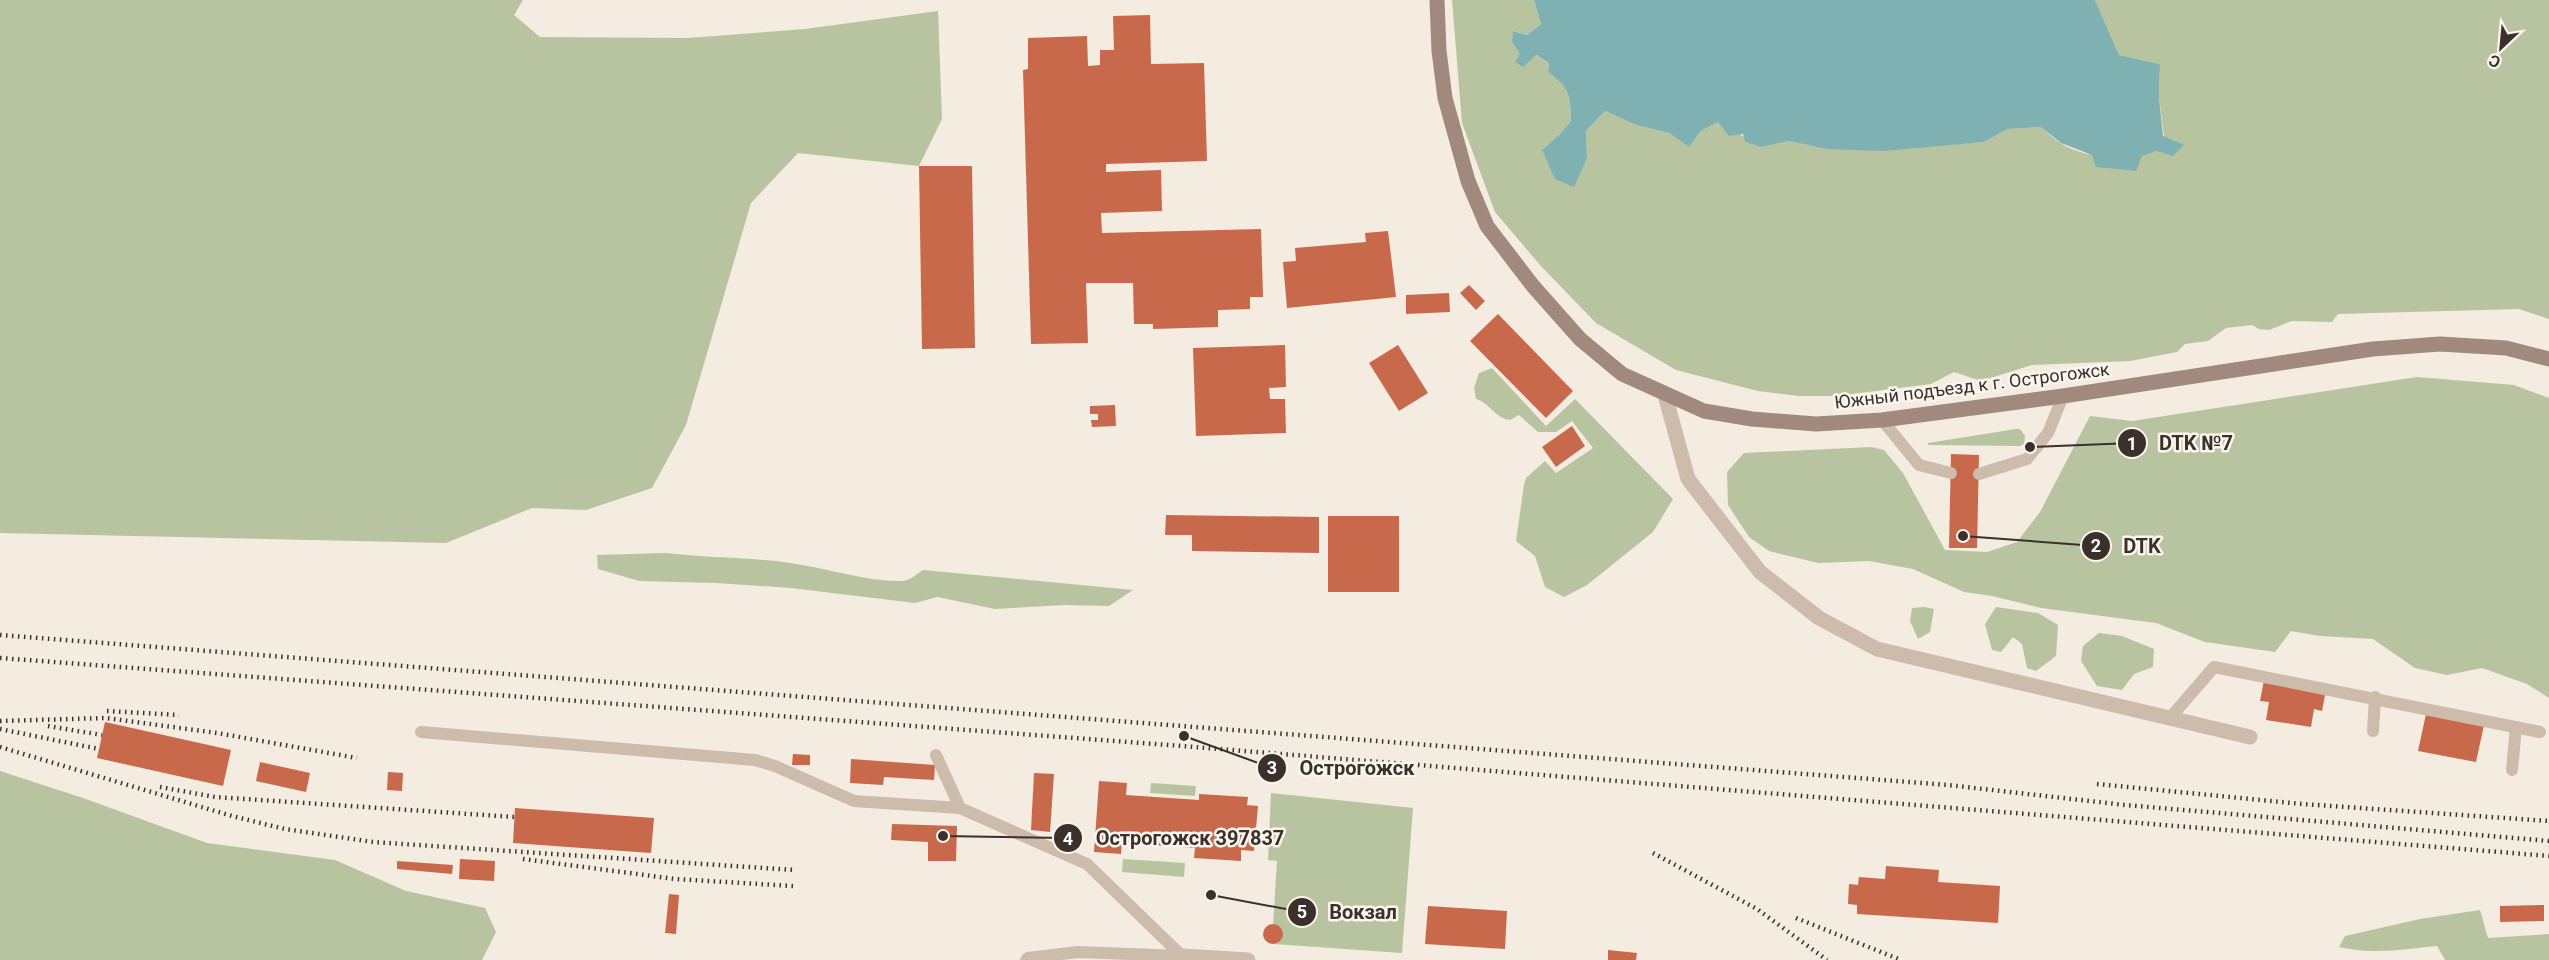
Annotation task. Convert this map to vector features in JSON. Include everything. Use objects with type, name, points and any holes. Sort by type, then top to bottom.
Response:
[{"type":"main road","name":"Южный подъезд к г. Острогожск","points":[[1437,0],[1439,51],[1445,98],[1468,181],[1487,226],[1533,286],[1580,339],[1622,374],[1704,411],[1752,419],[1816,424],[1882,420],[2063,396],[2373,349],[2440,344],[2506,348],[2549,359]]},
{"type":"street","points":[[1665,395],[1688,479],[1760,572],[1819,618],[1877,649],[2250,737]]},
{"type":"street","points":[[1182,958],[1248,960]]},
{"type":"lane","points":[[1979,474],[2027,459],[2048,433],[2063,396]]},
{"type":"lane","points":[[1882,420],[1919,465],[1951,473]]},
{"type":"lane","points":[[2170,718],[2214,667],[2375,697],[2540,732]]},
{"type":"lane","points":[[2373,731],[2375,697]]},
{"type":"lane","points":[[2512,770],[2516,727]]},
{"type":"lane","points":[[421,732],[529,746],[755,760],[775,766],[854,801],[960,808],[1087,864],[1182,958]]},
{"type":"lane","points":[[936,755],[960,808]]},
{"type":"lane","points":[[1026,960],[1078,952],[1182,958]]},
{"type":"green space","points":[[0,0],[523,0],[514,15],[540,37],[688,38],[805,29],[938,11],[942,119],[919,166],[798,153],[751,203],[686,425],[652,488],[586,510],[532,508],[446,543],[0,533]]},
{"type":"green space","points":[[1452,0],[1534,0],[1541,24],[1527,35],[1514,31],[1512,42],[1520,54],[1535,55],[1549,63],[1548,72],[1565,88],[1571,112],[1571,121],[1542,150],[1587,158],[1586,131],[1605,111],[1636,125],[1669,133],[1689,147],[1701,131],[1718,122],[1762,147],[1789,141],[1826,149],[1984,142],[2008,129],[2041,127],[2059,142],[2081,152],[2107,157],[2134,156],[2157,151],[2164,136],[2159,97],[2160,64],[2119,55],[2095,0],[2549,0],[2549,319],[2519,309],[2338,314],[2332,322],[2292,321],[2269,330],[2259,329],[2252,325],[2226,328],[2208,341],[2185,344],[2177,352],[2130,361],[2032,365],[1981,381],[1954,372],[1931,384],[1836,396],[1799,396],[1758,391],[1676,370],[1596,323],[1540,265],[1495,212],[1462,123]]},
{"type":"green space","points":[[1492,368],[1546,426],[1575,399],[1673,499],[1653,532],[1587,585],[1564,597],[1545,587],[1535,556],[1516,541],[1524,485],[1526,478],[1545,461],[1556,473],[1593,448],[1572,421],[1556,432],[1538,432],[1519,415],[1510,420],[1505,419],[1476,399],[1474,388],[1479,373]]},
{"type":"green space","points":[[2417,377],[2514,385],[2549,398],[2549,698],[2527,684],[2482,668],[2447,675],[2415,668],[2373,639],[2320,636],[2291,631],[2275,652],[2205,642],[2156,623],[2041,608],[1964,592],[1913,569],[1869,561],[1818,563],[1769,551],[1749,537],[1728,505],[1727,472],[1744,453],[1871,447],[1884,450],[1903,473],[1945,550],[1987,552],[2017,542],[2040,512],[2090,416],[2132,421]]},
{"type":"green space","points":[[2020,429],[2025,436],[2024,444],[2020,446],[1928,445],[1928,443]]},
{"type":"green space","points":[[666,553],[775,561],[889,581],[903,581],[923,570],[1133,590],[1109,606],[1064,605],[995,609],[937,597],[915,603],[791,588],[639,581],[598,569],[597,555]]},
{"type":"green space","points":[[1996,607],[2038,613],[2058,625],[2056,656],[2036,671],[2027,668],[2022,644],[2013,637],[2001,652],[1992,650],[1985,624]]},
{"type":"green space","points":[[1912,608],[1934,609],[1930,632],[1918,639],[1910,621]]},
{"type":"green space","points":[[2099,633],[2122,636],[2154,649],[2153,667],[2134,674],[2122,690],[2097,686],[2081,661],[2083,646]]},
{"type":"green space","points":[[0,771],[207,843],[335,860],[406,891],[485,908],[496,932],[482,960],[0,960]]},
{"type":"green space","points":[[1151,783],[1196,786],[1195,796],[1150,793]]},
{"type":"green space","points":[[1271,793],[1413,808],[1402,953],[1274,944],[1280,940],[1282,934],[1281,929],[1273,925],[1277,861],[1268,860]]},
{"type":"green space","points":[[1123,859],[1185,863],[1184,877],[1122,872]]},
{"type":"green space","points":[[2480,910],[2488,938],[2549,934],[2549,960],[2445,960],[2437,946],[2376,951],[2339,947],[2345,936],[2420,919]]},
{"type":"water","points":[[1534,0],[2095,0],[2119,55],[2160,64],[2159,97],[2163,136],[2184,145],[2173,156],[2157,151],[2142,156],[2136,171],[2096,167],[2092,155],[2061,143],[2041,127],[2008,129],[1984,142],[1884,151],[1826,149],[1789,141],[1762,147],[1745,142],[1743,134],[1729,136],[1718,122],[1701,131],[1689,147],[1669,133],[1636,125],[1605,111],[1586,131],[1587,158],[1574,187],[1555,179],[1542,150],[1571,121],[1567,92],[1561,83],[1548,72],[1549,63],[1536,55],[1523,67],[1515,62],[1520,54],[1512,42],[1513,31],[1527,35],[1541,24]]},
{"type":"building","points":[[1150,15],[1151,64],[1204,63],[1207,161],[1106,164],[1106,172],[1161,170],[1162,211],[1101,213],[1102,233],[1261,229],[1263,297],[1250,297],[1250,309],[1218,310],[1218,327],[1153,329],[1153,324],[1134,324],[1133,283],[1086,283],[1088,343],[1031,344],[1023,70],[1028,69],[1028,38],[1087,36],[1088,66],[1100,65],[1100,50],[1114,50],[1113,16]]},
{"type":"building","points":[[919,166],[972,166],[975,348],[922,349]]},
{"type":"building","points":[[1388,231],[1396,297],[1287,308],[1283,262],[1296,261],[1295,248],[1366,242],[1365,233]]},
{"type":"building","points":[[1469,285],[1485,301],[1476,310],[1460,293]]},
{"type":"building","points":[[1449,293],[1450,312],[1406,314],[1406,295]]},
{"type":"building","points":[[1498,314],[1573,391],[1546,418],[1470,341]]},
{"type":"building","points":[[1285,345],[1286,387],[1269,388],[1270,399],[1285,399],[1286,433],[1196,436],[1193,348]]},
{"type":"building","points":[[1398,345],[1428,393],[1399,411],[1369,363]]},
{"type":"building","points":[[1115,405],[1116,426],[1092,427],[1091,420],[1098,420],[1098,414],[1090,414],[1090,406]]},
{"type":"building","points":[[1572,426],[1585,446],[1556,467],[1542,447]]},
{"type":"building","points":[[1951,454],[1979,455],[1977,548],[1949,548]]},
{"type":"building","points":[[1166,515],[1319,517],[1319,553],[1192,551],[1192,535],[1165,535]]},
{"type":"building","points":[[1328,516],[1399,516],[1399,592],[1328,592]]},
{"type":"building","points":[[2264,680],[2326,690],[2322,711],[2314,709],[2311,727],[2266,720],[2269,702],[2260,701]]},
{"type":"building","points":[[2426,714],[2484,725],[2476,762],[2418,751]]},
{"type":"building","points":[[105,722],[231,750],[223,786],[97,758]]},
{"type":"building","points":[[793,754],[810,755],[810,765],[792,765]]},
{"type":"building","points":[[851,759],[935,765],[934,780],[884,777],[883,785],[850,783]]},
{"type":"building","points":[[260,762],[310,773],[306,792],[256,781]]},
{"type":"building","points":[[388,772],[403,773],[402,791],[387,790]]},
{"type":"building","points":[[1034,773],[1054,774],[1050,832],[1031,830]]},
{"type":"building","points":[[1099,781],[1127,783],[1126,795],[1199,800],[1199,794],[1248,797],[1247,805],[1258,806],[1254,851],[1241,850],[1241,861],[1194,858],[1195,848],[1122,843],[1121,854],[1094,852]]},
{"type":"building","points":[[515,808],[654,818],[651,853],[513,843]]},
{"type":"building","points":[[892,824],[957,826],[956,861],[928,861],[928,842],[891,840]]},
{"type":"building","points":[[460,859],[495,861],[494,881],[459,879]]},
{"type":"building","points":[[397,861],[453,865],[452,874],[397,869]]},
{"type":"building","points":[[1886,866],[1939,870],[1938,882],[2000,886],[1998,923],[1857,914],[1857,905],[1848,904],[1849,884],[1858,885],[1859,877],[1885,879]]},
{"type":"building","points":[[669,894],[679,895],[676,934],[665,933]]},
{"type":"building","points":[[2544,905],[2544,921],[2500,922],[2500,906]]},
{"type":"building","points":[[1428,906],[1507,911],[1505,949],[1425,944]]},
{"type":"building","points":[[1273,924],[1280,927],[1283,934],[1280,941],[1273,944],[1266,941],[1263,934],[1266,927]]},
{"type":"building","points":[[1608,950],[1637,953],[1636,960],[1608,960]]},
{"type":"railway","points":[[0,635],[1948,785],[2125,805],[2549,841]]},
{"type":"railway","points":[[0,658],[1182,746],[2549,856]]},
{"type":"railway","points":[[107,711],[179,715]]},
{"type":"railway","points":[[0,721],[106,718],[217,733],[357,758]]},
{"type":"railway","points":[[48,726],[102,735]]},
{"type":"railway","points":[[0,729],[99,749]]},
{"type":"railway","points":[[0,747],[232,816],[285,829],[373,842],[794,870]]},
{"type":"railway","points":[[2097,784],[2302,804],[2549,821]]},
{"type":"railway","points":[[160,787],[215,797],[515,817]]},
{"type":"railway","points":[[1653,853],[1757,909],[1827,960]]},
{"type":"railway","points":[[523,859],[675,879],[793,886]]},
{"type":"railway","points":[[1796,918],[1901,960]]},
{"type":"place","name":"DTK №7","points":[[2030,447]]},
{"type":"place","name":"DTK","points":[[1963,536]]},
{"type":"place","name":"Острогожск","points":[[1184,736]]},
{"type":"place","name":"Острогожск 397837","points":[[943,836]]},
{"type":"place","name":"Вокзал","points":[[1211,895]]}]
